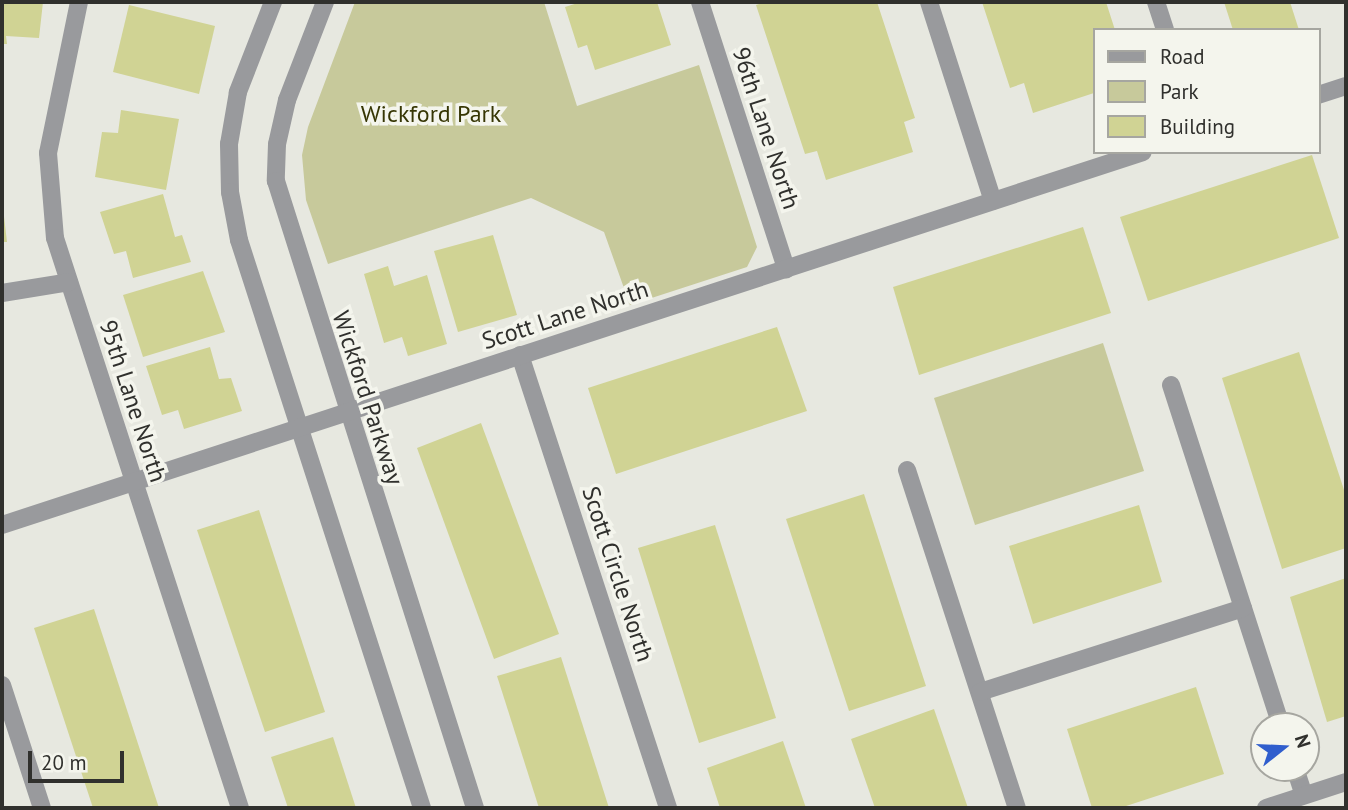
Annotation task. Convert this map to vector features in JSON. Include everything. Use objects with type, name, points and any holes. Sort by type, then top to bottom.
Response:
[{"type":"street","name":"95th Lane North","points":[[79,2],[48,153],[55,238],[240,808]]},
{"type":"street","points":[[273,2],[238,92],[229,144],[230,192],[239,240],[422,808]]},
{"type":"street","name":"Wickford Parkway","points":[[325,2],[287,100],[277,144],[276,181],[347,412],[475,808]]},
{"type":"street","name":"96th Lane North","points":[[700,2],[786,270]]},
{"type":"street","points":[[929,2],[993,201]]},
{"type":"street","points":[[1156,2],[1164,28]]},
{"type":"street","points":[[1320,94],[1346,86]]},
{"type":"street","name":"Scott Lane North","points":[[2,525],[1137,154]]},
{"type":"street","points":[[2,293],[69,282]]},
{"type":"street","name":"Scott Circle North","points":[[520,355],[668,808]]},
{"type":"street","points":[[1171,384],[1276,712]]},
{"type":"street","points":[[907,470],[1017,808]]},
{"type":"street","points":[[980,692],[1243,608]]},
{"type":"street","points":[[2,685],[6,716],[41,808]]},
{"type":"street","points":[[1300,782],[1304,795]]},
{"type":"street","points":[[1266,808],[1346,782]]},
{"type":"green space","name":"Wickford Park","points":[[355,2],[544,2],[577,106],[699,65],[757,247],[747,267],[630,305],[604,232],[531,198],[328,264],[306,200],[302,155],[308,127]]},
{"type":"green space","points":[[1103,343],[1144,471],[975,525],[934,398]]},
{"type":"building","points":[[2,2],[43,2],[39,38],[6,36],[7,44],[2,44]]},
{"type":"building","points":[[581,2],[657,2],[671,45],[595,70],[587,45],[578,48],[565,7]]},
{"type":"building","points":[[766,2],[877,2],[915,118],[904,122],[913,152],[826,180],[817,151],[805,154],[756,5]]},
{"type":"building","points":[[982,2],[1106,2],[1114,28],[1092,28],[1092,94],[1033,113],[1024,83],[1010,88]]},
{"type":"building","points":[[1224,2],[1290,2],[1298,28],[1232,28]]},
{"type":"building","points":[[129,5],[215,26],[199,94],[113,72]]},
{"type":"building","points":[[121,110],[179,119],[166,190],[95,177],[102,132],[118,133]]},
{"type":"building","points":[[1312,155],[1339,238],[1148,301],[1120,217]]},
{"type":"building","points":[[163,194],[175,237],[182,235],[191,262],[133,278],[126,251],[114,254],[100,212]]},
{"type":"building","points":[[2,199],[7,242],[2,242]]},
{"type":"building","points":[[1083,227],[1111,313],[919,375],[893,287]]},
{"type":"building","points":[[493,235],[517,315],[458,332],[434,251]]},
{"type":"building","points":[[388,266],[394,286],[427,275],[447,344],[408,356],[402,337],[384,343],[364,274]]},
{"type":"building","points":[[203,271],[225,332],[143,357],[123,295]]},
{"type":"building","points":[[777,327],[807,411],[616,474],[588,388]]},
{"type":"building","points":[[210,347],[219,379],[231,378],[242,411],[184,429],[178,410],[162,415],[146,366]]},
{"type":"building","points":[[1299,352],[1346,496],[1346,548],[1282,569],[1222,378]]},
{"type":"building","points":[[481,423],[559,634],[494,659],[417,448]]},
{"type":"building","points":[[864,494],[926,686],[849,711],[786,519]]},
{"type":"building","points":[[1139,505],[1162,582],[1033,624],[1009,546]]},
{"type":"building","points":[[259,510],[325,712],[265,732],[197,530]]},
{"type":"building","points":[[715,525],[776,718],[699,743],[638,548]]},
{"type":"building","points":[[1346,578],[1346,716],[1327,722],[1290,597]]},
{"type":"building","points":[[94,609],[159,808],[93,808],[34,628]]},
{"type":"building","points":[[561,657],[609,808],[539,808],[497,676]]},
{"type":"building","points":[[1196,687],[1224,774],[1120,808],[1092,808],[1067,729]]},
{"type":"building","points":[[934,709],[968,808],[875,808],[851,739]]},
{"type":"building","points":[[333,737],[356,808],[288,808],[271,757]]},
{"type":"building","points":[[783,741],[806,808],[720,808],[707,768]]}]
